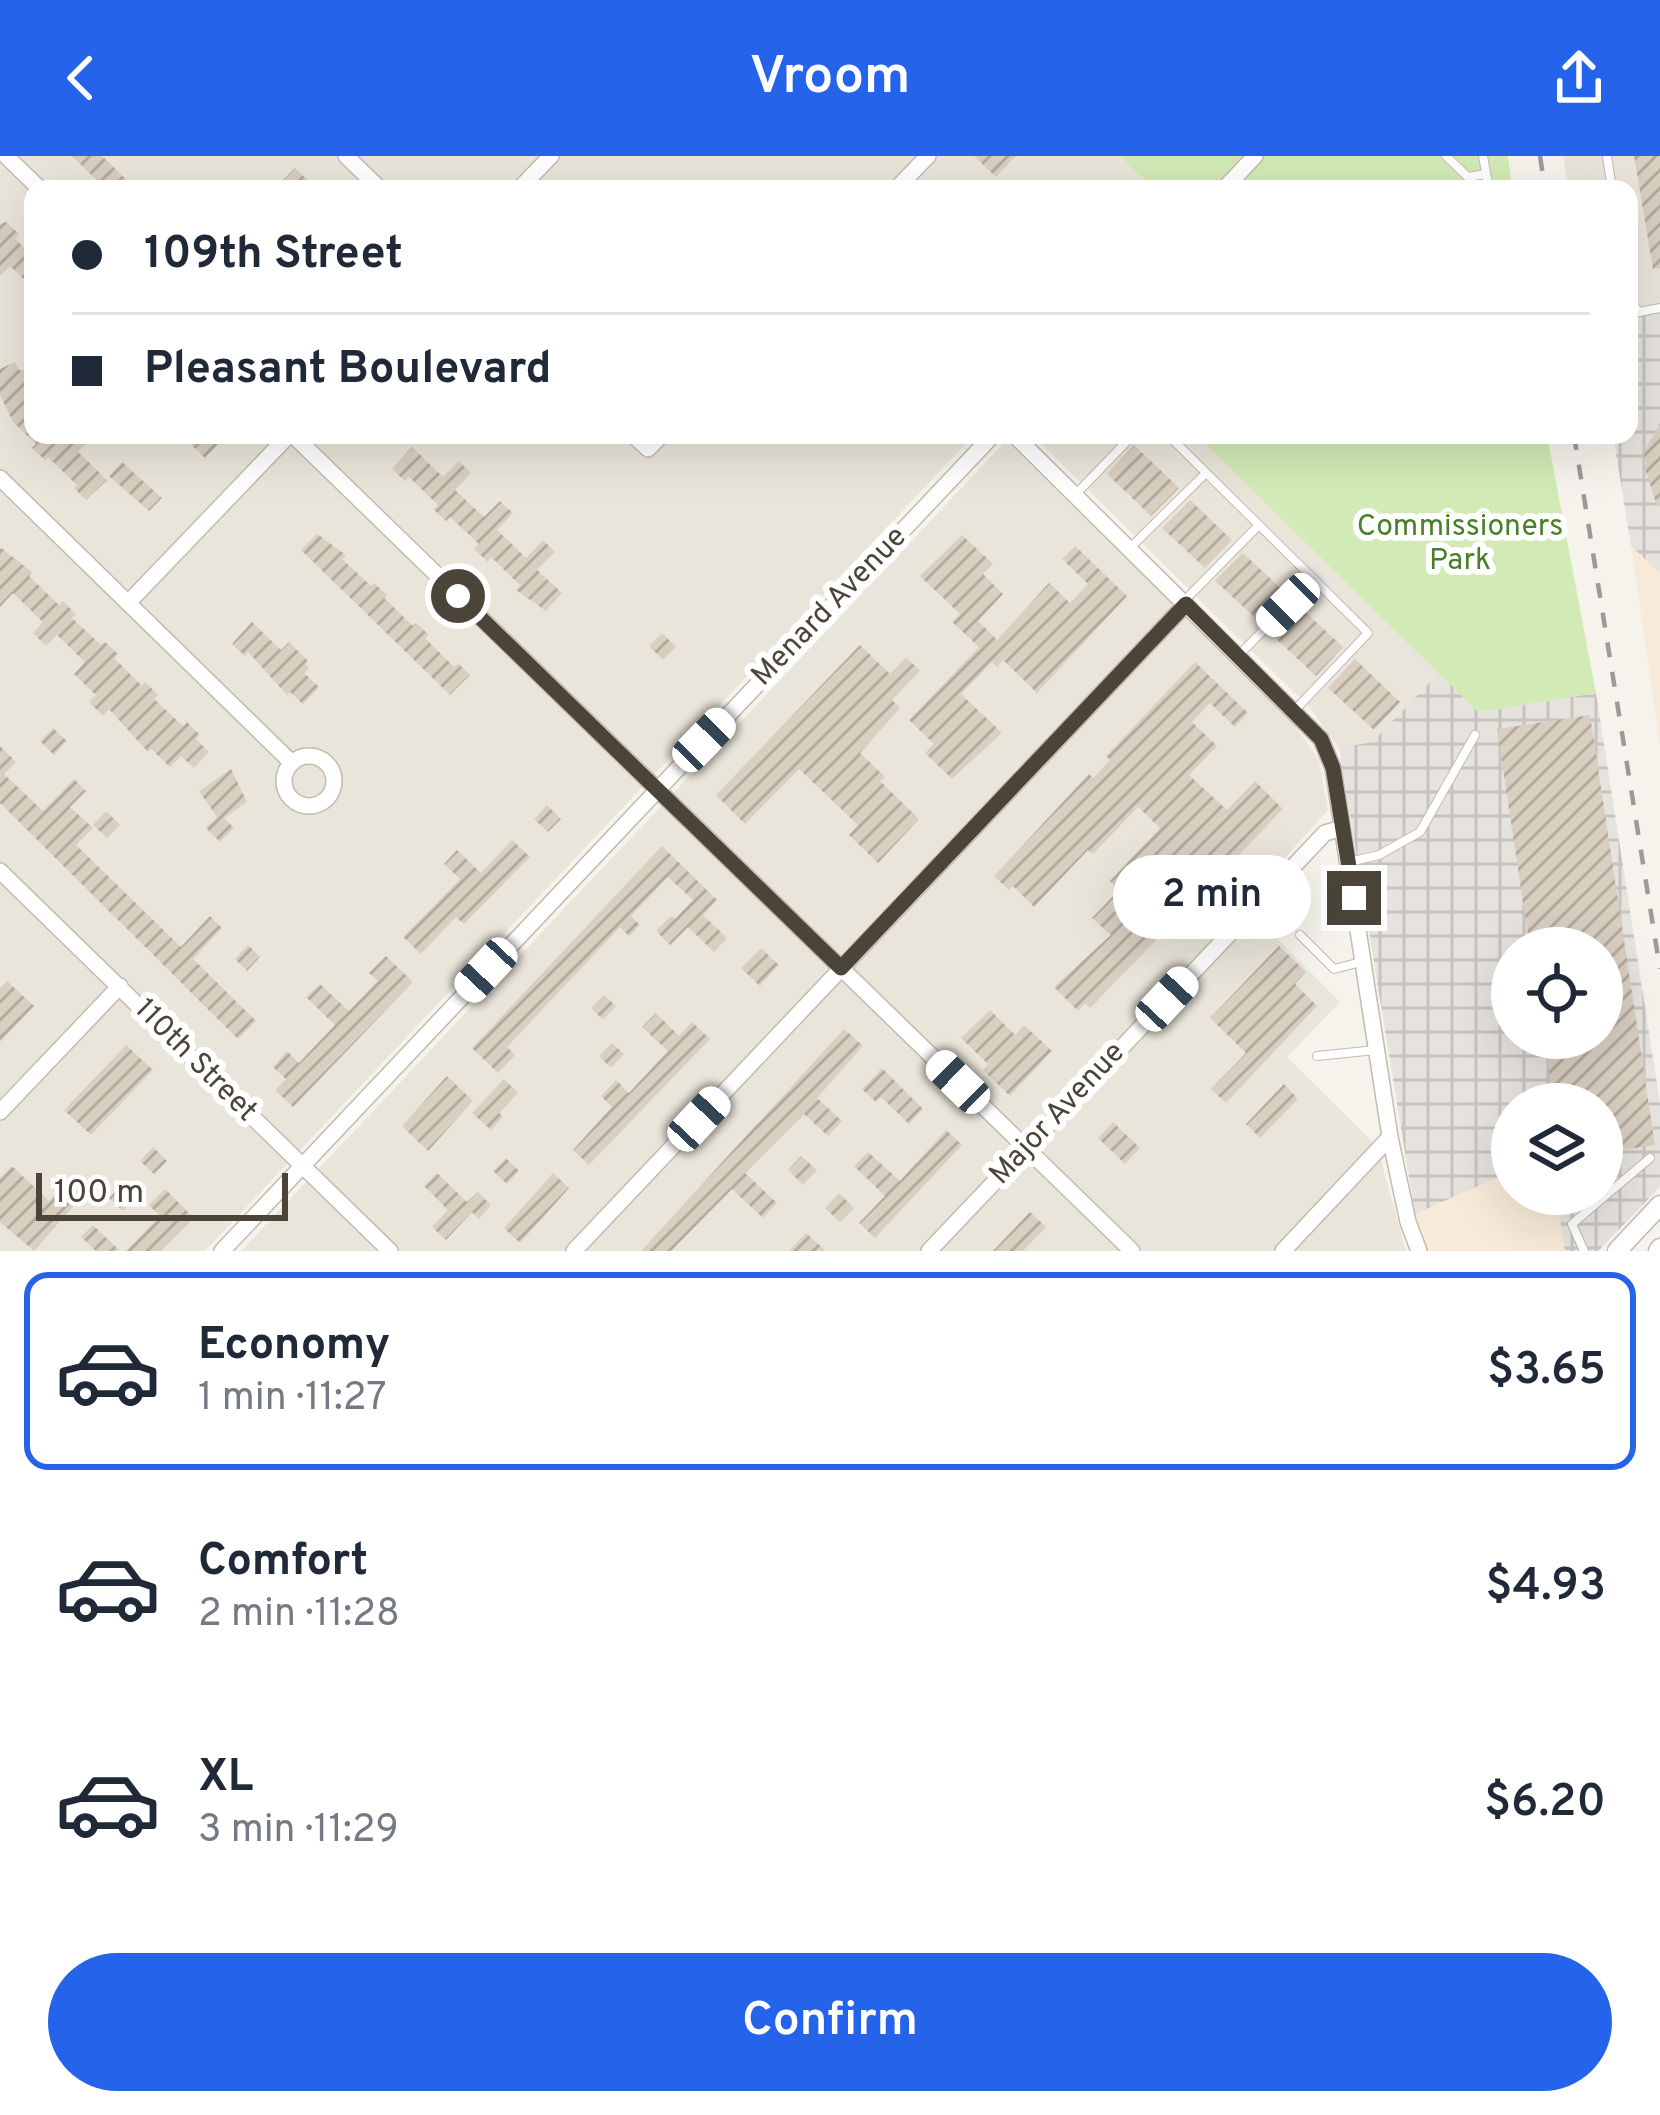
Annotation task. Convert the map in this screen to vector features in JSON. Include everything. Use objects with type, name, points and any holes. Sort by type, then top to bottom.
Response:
[{"type":"street","points":[[6,156],[31,180]]},
{"type":"street","points":[[346,156],[371,180]]},
{"type":"street","points":[[528,180],[551,156]]},
{"type":"street","points":[[905,180],[928,156]]},
{"type":"street","points":[[1232,180],[1255,156]]},
{"type":"street","points":[[128,603],[282,444]]},
{"type":"street","points":[[300,444],[1132,1251]]},
{"type":"street","name":"Menard Avenue","points":[[222,1251],[984,444]]},
{"type":"street","points":[[1023,444],[1321,739],[1333,768],[1390,1137],[1419,1251]]},
{"type":"street","points":[[0,478],[292,763]]},
{"type":"street","points":[[574,1251],[1185,603]]},
{"type":"street","name":"Major Avenue","points":[[928,1251],[1324,833],[1342,828]]},
{"type":"street","name":"110th Street","points":[[0,871],[390,1251]]},
{"type":"street","points":[[0,1112],[120,986]]},
{"type":"street","points":[[1283,1251],[1390,1137]]},
{"type":"street","points":[[1617,1251],[1660,1205]]},
{"type":"lane","points":[[1446,156],[1468,177],[1486,174]]},
{"type":"lane","points":[[1483,156],[1487,180]]},
{"type":"lane","points":[[1075,495],[1124,444]]},
{"type":"lane","points":[[1177,444],[1368,633],[1294,711]]},
{"type":"lane","points":[[1130,548],[1206,473]]},
{"type":"lane","points":[[1185,603],[1259,525]]},
{"type":"lane","points":[[1238,656],[1313,579]]},
{"type":"lane","points":[[1347,862],[1379,855],[1420,832],[1475,735]]},
{"type":"lane","points":[[1300,934],[1334,969],[1364,961]]},
{"type":"lane","points":[[1317,1057],[1377,1050]]},
{"type":"lane","points":[[1585,1251],[1572,1224],[1650,1158]]},
{"type":"shaded area","points":[[0,156],[1120,156],[1145,180],[24,180],[24,444],[966,444],[205,1251],[0,1251]]},
{"type":"shaded area","points":[[1563,156],[1660,156],[1660,313],[1638,317],[1638,180],[1567,180]]},
{"type":"shaded area","points":[[1660,313],[1660,573],[1631,546],[1614,444],[1638,444],[1638,317]]},
{"type":"shaded area","points":[[1003,444],[1009,444],[1290,719],[1319,760],[1328,810],[1243,904],[1340,1002],[1287,1057],[1377,1146],[1406,1251],[241,1251]]},
{"type":"shaded area","points":[[1041,444],[1205,444],[1439,673],[1372,742],[1339,748],[1311,709]]},
{"type":"shaded area","points":[[1631,546],[1660,573],[1660,745]]},
{"type":"shaded area","points":[[1439,673],[1478,712],[1596,693],[1660,1103],[1660,1187],[1598,1251],[1565,1251],[1559,1215],[1623,1215],[1623,1083],[1491,1083],[1491,1180],[1415,1214],[1339,748],[1372,742]]},
{"type":"shaded area","points":[[1491,1180],[1491,1215],[1559,1215],[1565,1251],[1428,1251],[1415,1214]]},
{"type":"green space","points":[[1120,156],[1508,156],[1511,180],[1145,180]]},
{"type":"green space","name":"Commissioners Park","points":[[1205,444],[1549,444],[1596,693],[1478,712]]},
{"type":"building","points":[[72,156],[102,156],[127,180],[97,180]]},
{"type":"building","points":[[974,156],[1016,156],[996,177]]},
{"type":"building","points":[[1634,156],[1660,156],[1660,268],[1653,269]]},
{"type":"building","points":[[295,168],[308,180],[283,180]]},
{"type":"building","points":[[6,222],[19,234],[15,239],[24,248],[24,279],[10,266],[0,276],[0,224]]},
{"type":"building","points":[[15,362],[20,371],[24,369],[24,433],[0,395],[0,369]]},
{"type":"building","points":[[1660,423],[1660,505],[1657,506],[1644,452]]},
{"type":"building","points":[[36,444],[86,444],[78,452],[107,480],[86,500],[48,457],[45,460],[32,448]]},
{"type":"building","points":[[190,444],[218,444],[205,458]]},
{"type":"building","points":[[1134,445],[1179,488],[1151,516],[1107,474]]},
{"type":"building","points":[[412,447],[443,477],[459,461],[471,473],[455,490],[484,517],[500,501],[513,513],[497,530],[526,558],[543,540],[555,552],[537,570],[562,593],[546,611],[516,590],[520,585],[491,557],[488,562],[474,549],[479,544],[450,517],[446,521],[433,509],[438,505],[409,477],[405,481],[392,469]]},
{"type":"building","points":[[122,462],[162,498],[149,511],[109,476]]},
{"type":"building","points":[[1190,500],[1232,540],[1205,568],[1162,528]]},
{"type":"building","points":[[317,534],[346,555],[342,559],[387,595],[384,598],[413,626],[416,623],[429,635],[425,638],[454,667],[458,663],[470,675],[450,695],[301,550]]},
{"type":"building","points":[[962,535],[993,564],[983,574],[1003,594],[978,621],[997,640],[1049,583],[1070,603],[1088,584],[1062,559],[1075,546],[1127,596],[1037,693],[1003,660],[997,667],[992,662],[961,694],[1002,733],[952,779],[925,753],[934,744],[909,720],[979,647],[952,622],[960,614],[920,576]]},
{"type":"building","points":[[0,547],[32,572],[29,576],[59,605],[63,601],[76,614],[72,618],[101,645],[105,642],[118,654],[114,658],[158,695],[154,699],[200,735],[196,739],[209,752],[194,768],[181,756],[170,767],[151,749],[148,752],[109,709],[103,716],[89,702],[96,695],[74,674],[85,662],[57,635],[46,646],[33,633],[43,622],[13,593],[0,607]]},
{"type":"building","points":[[1243,553],[1287,594],[1260,622],[1215,581]]},
{"type":"building","points":[[1299,606],[1343,647],[1316,676],[1271,634]]},
{"type":"building","points":[[252,622],[281,650],[289,642],[308,661],[304,673],[319,687],[303,704],[290,692],[287,695],[248,652],[245,656],[232,644]]},
{"type":"building","points":[[662,633],[676,647],[663,660],[649,646]]},
{"type":"building","points":[[860,645],[890,674],[906,657],[920,671],[892,700],[900,708],[860,753],[885,777],[880,781],[919,819],[878,863],[849,835],[858,825],[799,769],[745,824],[716,795]]},
{"type":"building","points":[[1355,659],[1400,702],[1374,730],[1328,688]]},
{"type":"building","points":[[1195,662],[1248,713],[1235,727],[1210,703],[1192,722],[1217,746],[1189,775],[1227,810],[1255,781],[1283,809],[1208,887],[1211,890],[1196,906],[1193,902],[1090,1008],[1085,1003],[1078,1011],[1054,987],[1111,935],[1092,918],[1119,890],[1110,881],[1160,828],[1138,807],[1093,854],[1088,850],[1034,907],[1013,886],[1009,890],[994,876],[1089,774],[1093,778],[1110,760],[1106,756]]},
{"type":"building","points":[[1590,715],[1622,927],[1527,927],[1497,729]]},
{"type":"building","points":[[53,728],[67,741],[54,755],[40,741]]},
{"type":"building","points":[[0,746],[16,762],[4,774],[43,811],[74,779],[86,791],[70,807],[93,828],[76,845],[181,947],[210,916],[222,928],[193,959],[256,1021],[238,1039],[0,803]]},
{"type":"building","points":[[231,769],[247,802],[224,818],[234,828],[220,842],[206,828],[217,817],[199,791]]},
{"type":"building","points":[[547,805],[561,819],[548,832],[534,819]]},
{"type":"building","points":[[106,811],[120,825],[107,838],[93,825]]},
{"type":"building","points":[[512,840],[530,857],[464,924],[456,917],[421,954],[403,937],[460,879],[444,864],[457,850],[481,873]]},
{"type":"building","points":[[662,846],[717,900],[703,915],[727,938],[714,952],[688,927],[670,945],[656,931],[693,900],[668,877],[631,916],[640,925],[629,936],[620,927],[507,1047],[515,1055],[498,1073],[472,1048]]},
{"type":"building","points":[[1623,933],[1655,1145],[1623,1150],[1623,1083],[1551,1083],[1547,1059],[1623,1059]]},
{"type":"building","points":[[248,945],[260,957],[247,971],[235,959]]},
{"type":"building","points":[[1279,946],[1306,972],[1295,984],[1317,1006],[1226,1103],[1211,1089],[1246,1053],[1210,1018]]},
{"type":"building","points":[[761,948],[779,965],[760,986],[741,968]]},
{"type":"building","points":[[386,956],[413,982],[293,1107],[275,1090],[286,1079],[273,1067],[287,1051],[299,1063],[335,1025],[306,997],[320,984],[349,1011],[378,981],[369,973]]},
{"type":"building","points":[[7,981],[34,1006],[0,1042],[0,988]]},
{"type":"building","points":[[604,995],[616,1006],[603,1020],[591,1008]]},
{"type":"building","points":[[990,1010],[1015,1035],[1024,1025],[1052,1051],[1010,1096],[983,1070],[988,1064],[961,1038]]},
{"type":"building","points":[[656,1013],[679,1036],[692,1022],[710,1039],[589,1165],[573,1150],[612,1107],[601,1096],[616,1080],[629,1093],[668,1051],[642,1027]]},
{"type":"building","points":[[844,1029],[863,1046],[817,1098],[842,1121],[828,1136],[804,1114],[745,1173],[777,1203],[763,1218],[732,1189],[671,1251],[641,1251]]},
{"type":"building","points":[[612,1043],[624,1054],[611,1068],[599,1056]]},
{"type":"building","points":[[126,1045],[153,1070],[91,1135],[64,1110]]},
{"type":"building","points":[[882,1068],[923,1109],[909,1124],[881,1097],[876,1102],[862,1089]]},
{"type":"building","points":[[447,1076],[473,1101],[428,1151],[402,1126]]},
{"type":"building","points":[[504,1079],[518,1093],[491,1130],[472,1113]]},
{"type":"building","points":[[1284,1084],[1298,1099],[1260,1138],[1246,1124]]},
{"type":"building","points":[[1113,1122],[1140,1148],[1125,1164],[1098,1138]]},
{"type":"building","points":[[946,1130],[962,1145],[875,1238],[859,1223],[885,1196],[854,1166],[868,1152],[900,1181]]},
{"type":"building","points":[[153,1147],[167,1161],[154,1174],[140,1161]]},
{"type":"building","points":[[801,1156],[817,1170],[803,1185],[788,1170]]},
{"type":"building","points":[[506,1158],[519,1171],[507,1184],[493,1171]]},
{"type":"building","points":[[12,1166],[49,1201],[68,1181],[83,1195],[34,1251],[0,1222],[0,1178]]},
{"type":"building","points":[[437,1173],[467,1202],[478,1192],[491,1205],[479,1219],[472,1212],[446,1240],[432,1227],[448,1210],[424,1186]]},
{"type":"building","points":[[553,1173],[569,1188],[520,1243],[504,1228]]},
{"type":"building","points":[[122,1185],[136,1198],[123,1211],[109,1198]]},
{"type":"building","points":[[165,1189],[194,1218],[161,1251],[126,1251],[160,1216],[149,1205]]},
{"type":"building","points":[[839,1193],[854,1208],[840,1222],[825,1208]]},
{"type":"building","points":[[1030,1212],[1046,1227],[1023,1251],[993,1251]]},
{"type":"building","points":[[93,1225],[120,1251],[96,1251],[81,1237]]},
{"type":"building","points":[[806,1233],[826,1251],[789,1251]]},
{"type":"railway","points":[[1540,156],[1544,180]]},
{"type":"railway","points":[[1575,444],[1660,969]]},
{"type":"route","points":[[458,596],[841,968],[1186,604],[1321,739],[1333,768],[1354,898]]}]
